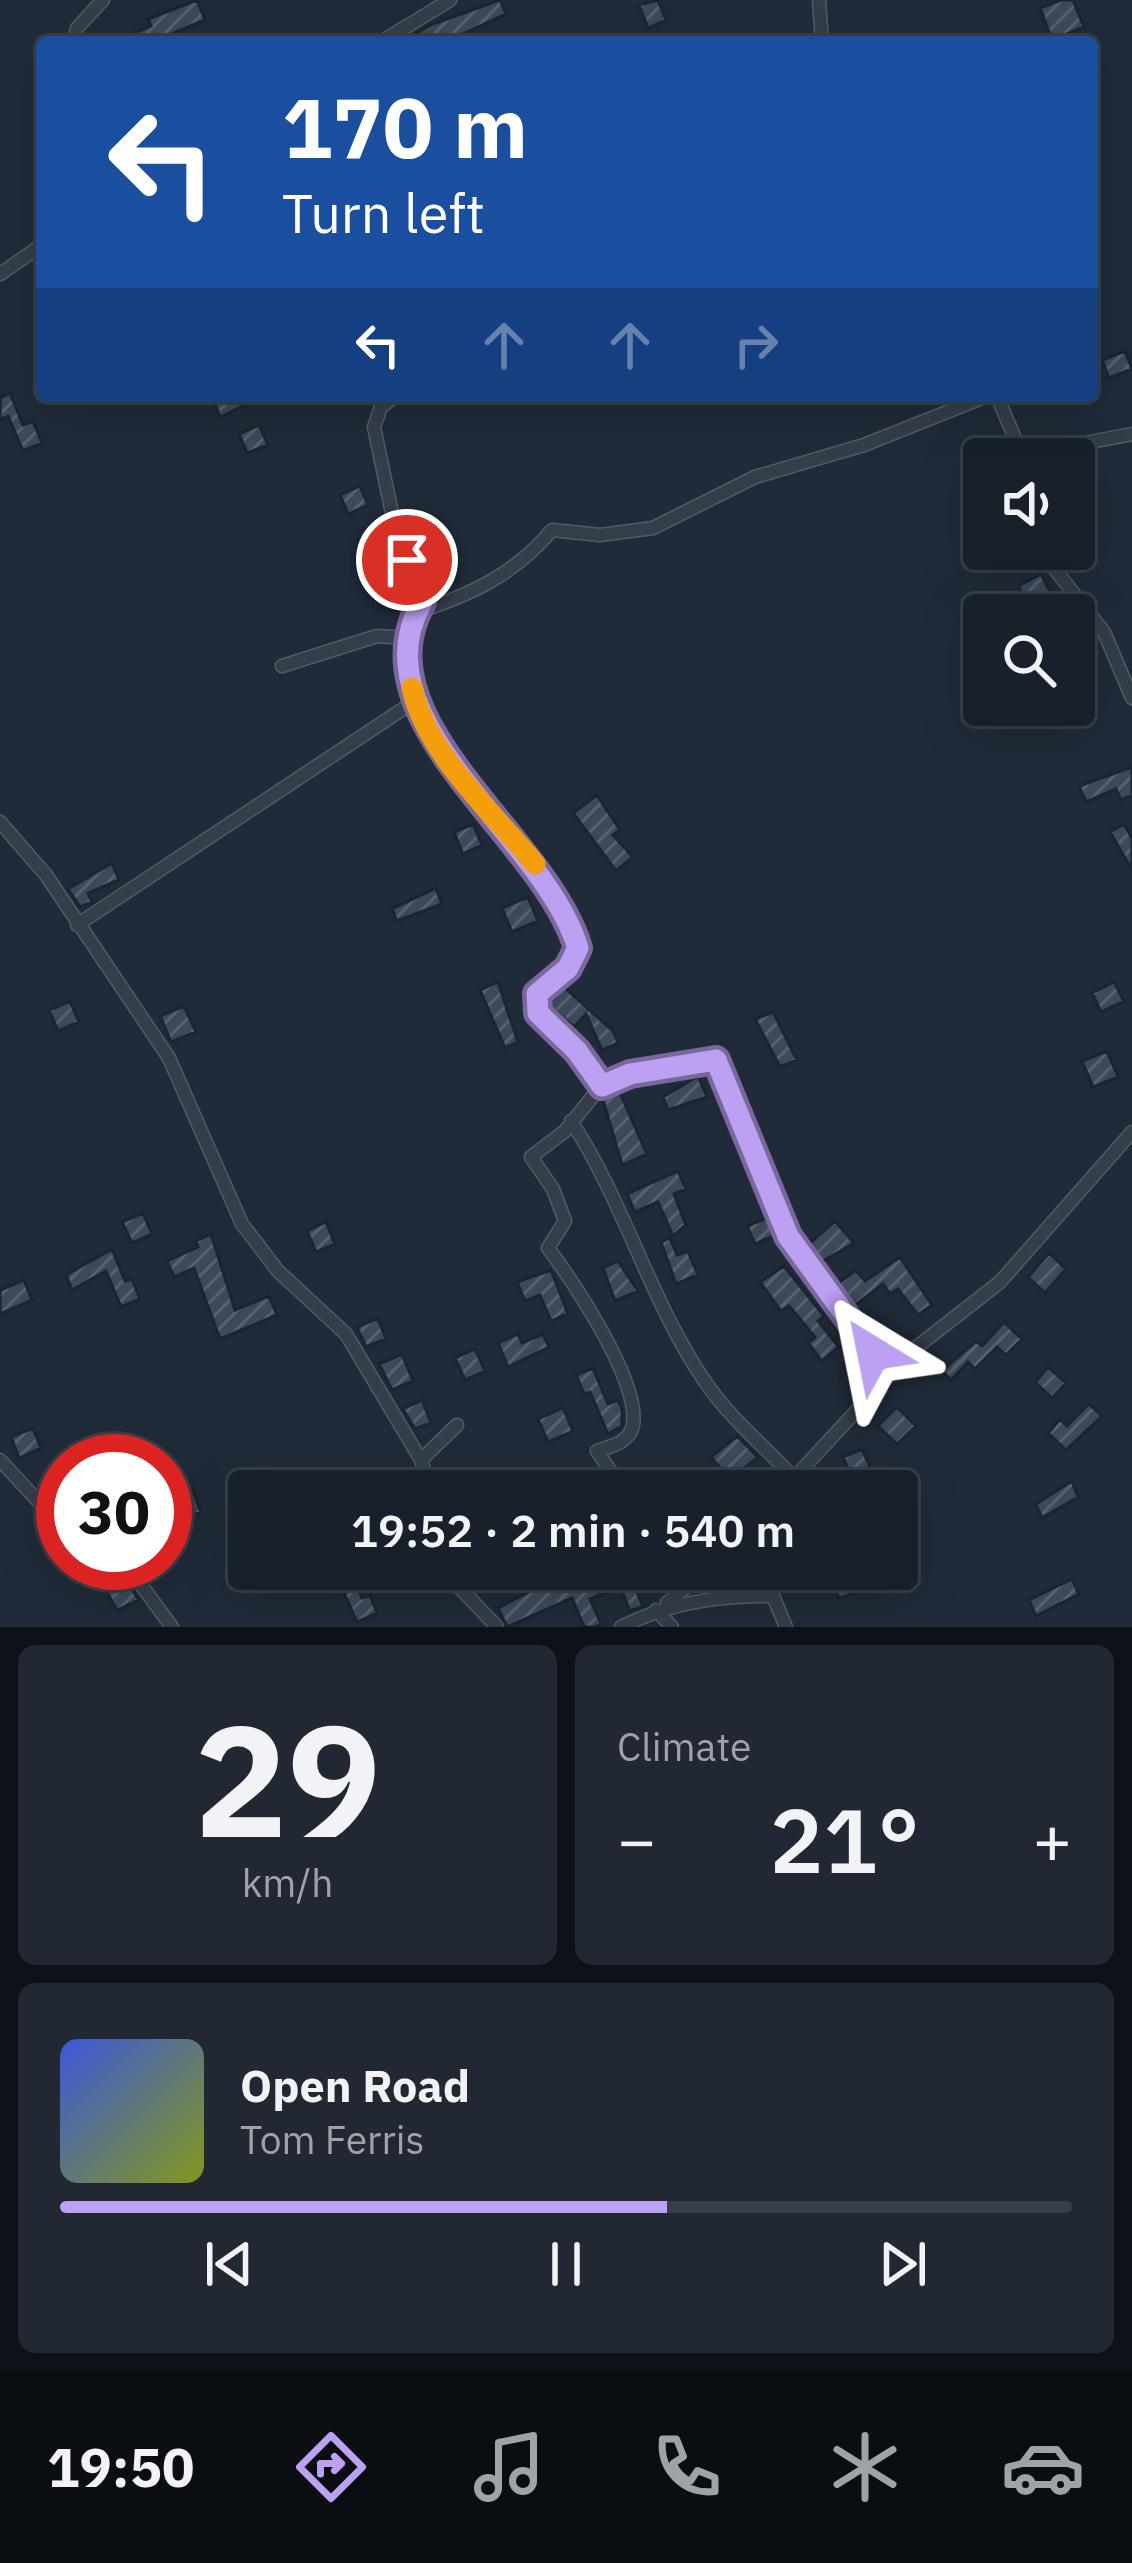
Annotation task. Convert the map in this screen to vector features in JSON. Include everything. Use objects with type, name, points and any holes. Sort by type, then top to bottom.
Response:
[{"type":"street","points":[[75,36],[103,0]]},
{"type":"street","points":[[391,36],[450,0]]},
{"type":"street","points":[[819,0],[822,36]]},
{"type":"street","points":[[0,274],[36,249]]},
{"type":"street","points":[[387,402],[374,427],[392,518],[422,602],[404,653],[415,701],[446,756],[538,866],[568,914],[578,948],[568,968],[537,994],[535,1005],[602,1086]]},
{"type":"street","points":[[416,612],[471,595],[531,556],[552,530],[600,535],[652,528],[755,476],[864,445],[972,402]]},
{"type":"street","points":[[999,402],[1011,438]]},
{"type":"street","points":[[1095,441],[1132,434]]},
{"type":"street","points":[[1055,570],[1104,632],[1132,698]]},
{"type":"street","points":[[282,667],[377,636],[407,638]]},
{"type":"street","points":[[77,925],[415,701]]},
{"type":"street","points":[[0,822],[46,875],[169,1058],[242,1224],[278,1270],[346,1334],[425,1470]]},
{"type":"street","points":[[609,1470],[597,1451],[623,1442],[633,1426],[627,1382],[548,1248],[565,1220],[553,1189],[531,1156],[602,1086],[630,1074],[716,1060],[788,1236],[889,1376]]},
{"type":"street","points":[[571,1121],[613,1189],[626,1227],[706,1383],[787,1470]]},
{"type":"street","points":[[801,1470],[889,1376],[1000,1282],[1132,1132]]},
{"type":"street","points":[[422,1460],[457,1425]]},
{"type":"street","points":[[0,1460],[36,1499]]},
{"type":"street","points":[[145,1590],[172,1627]]},
{"type":"street","points":[[462,1590],[496,1627]]},
{"type":"street","points":[[621,1627],[660,1608],[682,1590]]},
{"type":"street","points":[[660,1608],[773,1596],[786,1627]]},
{"type":"street","points":[[660,1608],[672,1627]]},
{"type":"building","points":[[197,0],[205,20],[166,36],[127,36],[151,26],[148,19]]},
{"type":"building","points":[[500,0],[506,14],[458,36],[416,36],[430,25]]},
{"type":"building","points":[[658,0],[666,20],[648,28],[639,5]]},
{"type":"building","points":[[1073,0],[1084,27],[1050,36],[1040,8]]},
{"type":"building","points":[[1125,351],[1132,369],[1109,378],[1102,360]]},
{"type":"building","points":[[10,393],[23,425],[33,421],[42,443],[23,451],[8,416],[0,420],[0,398]]},
{"type":"building","points":[[214,402],[251,402],[220,417]]},
{"type":"building","points":[[259,425],[268,445],[247,453],[239,434]]},
{"type":"building","points":[[360,486],[368,505],[348,514],[340,495]]},
{"type":"building","points":[[1041,574],[1050,592],[1022,594],[1018,586]]},
{"type":"building","points":[[1132,767],[1132,795],[1121,800],[1116,789],[1086,802],[1079,786]]},
{"type":"building","points":[[597,795],[620,830],[613,835],[633,857],[616,871],[573,813]]},
{"type":"building","points":[[473,824],[482,845],[463,854],[454,832]]},
{"type":"building","points":[[1124,824],[1132,838],[1132,870],[1110,832]]},
{"type":"building","points":[[112,863],[119,880],[88,893],[92,902],[80,907],[68,889]]},
{"type":"building","points":[[436,888],[442,904],[397,921],[392,909]]},
{"type":"building","points":[[528,897],[538,921],[512,932],[502,908]]},
{"type":"building","points":[[498,982],[518,1042],[505,1048],[480,990]]},
{"type":"building","points":[[1114,982],[1124,1001],[1101,1012],[1092,993]]},
{"type":"building","points":[[564,987],[613,1031],[618,1043],[602,1050],[586,1014],[574,1027],[548,1004]]},
{"type":"building","points":[[70,1001],[79,1022],[58,1031],[49,1010]]},
{"type":"building","points":[[184,1006],[196,1032],[171,1042],[160,1016]]},
{"type":"building","points":[[773,1012],[797,1060],[780,1067],[755,1019]]},
{"type":"building","points":[[1107,1051],[1118,1077],[1093,1087],[1082,1061]]},
{"type":"building","points":[[698,1076],[707,1097],[668,1110],[663,1097]]},
{"type":"building","points":[[619,1091],[647,1154],[622,1165],[603,1100]]},
{"type":"building","points":[[678,1171],[686,1189],[674,1194],[686,1225],[673,1236],[658,1202],[635,1212],[627,1194]]},
{"type":"building","points":[[143,1213],[152,1234],[132,1243],[122,1222]]},
{"type":"building","points":[[769,1217],[776,1235],[755,1244],[747,1226]]},
{"type":"building","points":[[835,1221],[854,1243],[820,1263],[808,1245]]},
{"type":"building","points":[[326,1222],[335,1244],[316,1252],[307,1231]]},
{"type":"building","points":[[211,1234],[235,1310],[269,1296],[277,1315],[220,1339],[194,1268],[174,1277],[167,1261],[198,1247],[196,1241]]},
{"type":"building","points":[[670,1238],[677,1255],[688,1251],[698,1275],[676,1284],[661,1242]]},
{"type":"building","points":[[112,1249],[125,1281],[132,1279],[140,1299],[121,1307],[106,1271],[72,1290],[66,1275]]},
{"type":"building","points":[[1049,1253],[1066,1269],[1045,1293],[1028,1277]]},
{"type":"building","points":[[900,1257],[932,1305],[918,1315],[898,1289],[890,1294],[883,1284],[853,1307],[836,1285],[856,1270],[865,1281]]},
{"type":"building","points":[[618,1261],[638,1291],[615,1301],[603,1268]]},
{"type":"building","points":[[784,1266],[824,1316],[818,1321],[839,1347],[822,1361],[808,1343],[815,1337],[789,1306],[781,1311],[760,1282]]},
{"type":"building","points":[[551,1270],[568,1314],[551,1321],[540,1295],[525,1301],[517,1282]]},
{"type":"building","points":[[24,1280],[32,1300],[0,1314],[0,1290]]},
{"type":"building","points":[[378,1318],[386,1339],[366,1347],[357,1327]]},
{"type":"building","points":[[1004,1322],[1022,1339],[1006,1355],[997,1347],[975,1369],[968,1362],[951,1380],[942,1371],[976,1341],[982,1346]]},
{"type":"building","points":[[518,1334],[522,1343],[543,1334],[549,1347],[508,1367],[498,1343]]},
{"type":"building","points":[[475,1349],[485,1371],[465,1380],[455,1358]]},
{"type":"building","points":[[402,1354],[413,1381],[392,1390],[379,1364]]},
{"type":"building","points":[[1048,1367],[1066,1383],[1052,1398],[1035,1382]]},
{"type":"building","points":[[593,1368],[608,1404],[618,1400],[622,1409],[622,1426],[608,1434],[590,1392],[584,1394],[576,1375]]},
{"type":"building","points":[[422,1400],[431,1423],[415,1429],[403,1409]]},
{"type":"building","points":[[1089,1404],[1102,1416],[1066,1450],[1048,1433],[1060,1419],[1067,1426]]},
{"type":"building","points":[[897,1407],[916,1426],[897,1444],[878,1426]]},
{"type":"building","points":[[563,1408],[573,1431],[548,1442],[538,1419]]},
{"type":"building","points":[[33,1428],[36,1450],[19,1458],[11,1437]]},
{"type":"building","points":[[737,1436],[758,1457],[742,1470],[722,1470],[711,1457]]},
{"type":"building","points":[[862,1449],[871,1470],[848,1470],[843,1457]]},
{"type":"building","points":[[1072,1481],[1078,1497],[1042,1518],[1036,1504]]},
{"type":"building","points":[[192,1489],[201,1512],[192,1516]]},
{"type":"building","points":[[1072,1579],[1079,1594],[1036,1616],[1029,1600]]},
{"type":"building","points":[[105,1590],[133,1590],[139,1600],[117,1610]]},
{"type":"building","points":[[334,1590],[359,1590],[362,1598],[370,1595],[377,1613],[357,1622],[344,1593],[337,1596]]},
{"type":"building","points":[[533,1590],[611,1590],[590,1599],[601,1624],[595,1627],[584,1627],[572,1598],[507,1627],[498,1608]]},
{"type":"building","points":[[622,1590],[636,1590],[643,1606],[630,1611]]},
{"type":"building","points":[[836,1590],[866,1590],[839,1598]]},
{"type":"slow traffic","points":[[412,688],[418,714],[446,756],[535,864]]},
{"type":"route","points":[[407,560],[422,602],[409,625],[404,653],[418,714],[446,756],[538,866],[568,914],[578,948],[568,968],[537,994],[538,1013],[577,1051],[602,1086],[630,1074],[716,1060],[788,1236],[873,1353]]}]
